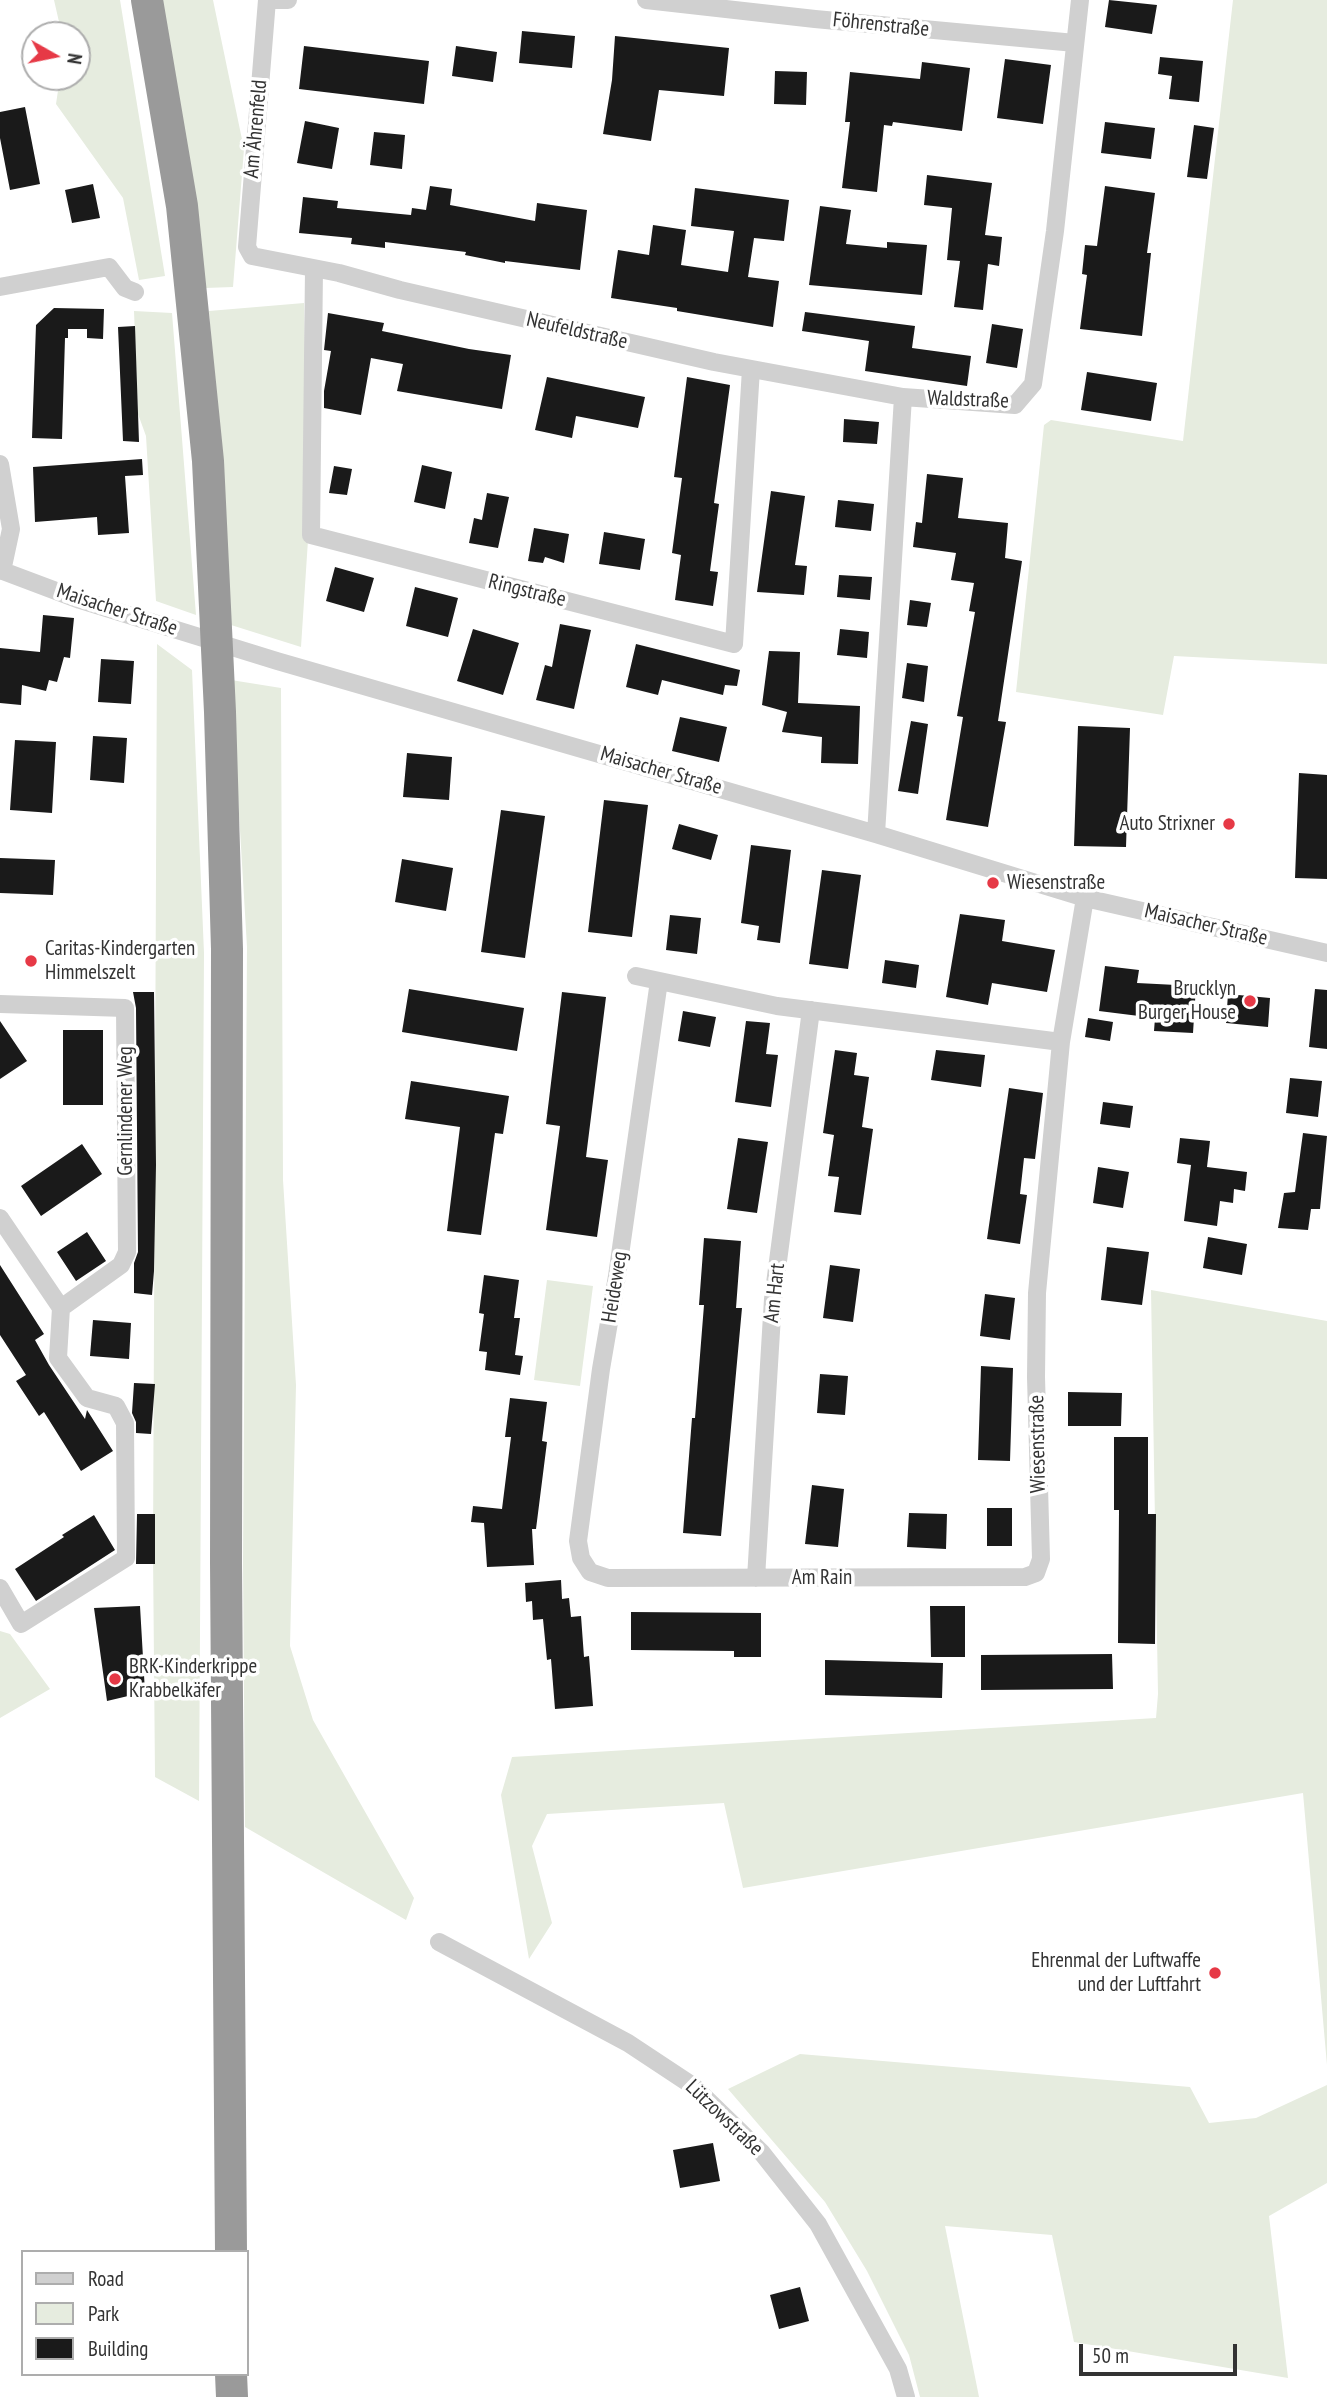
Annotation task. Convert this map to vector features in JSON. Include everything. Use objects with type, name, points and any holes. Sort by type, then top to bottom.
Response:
[{"type":"highway","points":[[147,0],[184,220],[208,461],[220,712],[227,949],[226,1576],[231,2250]]},
{"type":"highway","points":[[232,2376],[232,2397]]},
{"type":"street","points":[[267,0],[288,0]]},
{"type":"street","name":"Am Ährenfeld","points":[[252,256],[247,247],[267,0]]},
{"type":"street","name":"Föhrenstraße","points":[[646,0],[1075,43]]},
{"type":"street","name":"Waldstraße","points":[[876,834],[903,397],[1015,405],[1033,384],[1055,231],[1080,0]]},
{"type":"street","name":"Neufeldstraße","points":[[252,256],[339,273],[413,293],[751,369],[903,397]]},
{"type":"street","points":[[0,287],[109,267],[125,288],[135,292]]},
{"type":"street","name":"Ringstraße","points":[[314,269],[311,535],[734,644],[751,369]]},
{"type":"street","points":[[0,464],[11,529],[1,570]]},
{"type":"street","name":"Maisacher Straße","points":[[1,570],[80,600],[277,661],[876,834],[1085,898],[1327,953]]},
{"type":"street","name":"Wiesenstraße","points":[[1036,1573],[1041,1559],[1037,1293],[1061,1042],[1085,898]]},
{"type":"street","points":[[636,976],[777,1006],[1061,1042]]},
{"type":"street","name":"Heideweg","points":[[608,1578],[590,1572],[580,1558],[578,1541],[659,981]]},
{"type":"street","name":"Gernlindener Weg","points":[[0,1004],[125,1008],[127,1252],[121,1265],[61,1308]]},
{"type":"street","name":"Am Hart","points":[[755,1578],[773,1299],[811,1010]]},
{"type":"street","points":[[0,1218],[61,1308],[58,1358],[86,1398],[116,1406],[125,1423],[125,1558],[21,1624],[0,1587]]},
{"type":"street","name":"Am Rain","points":[[608,1578],[1025,1577],[1036,1573]]},
{"type":"street","name":"Lützowstraße","points":[[439,1942],[628,2043],[693,2086],[762,2153],[818,2224],[898,2370],[906,2397]]},
{"type":"green space","points":[[54,0],[120,0],[165,276],[139,280],[123,198],[56,104],[58,91],[91,91],[91,21],[59,21]]},
{"type":"green space","points":[[160,0],[213,0],[244,149],[233,287],[205,288]]},
{"type":"green space","points":[[1233,0],[1327,0],[1327,664],[1174,656],[1163,715],[1016,692],[1044,425],[1051,420],[1183,441]]},
{"type":"green space","points":[[304,303],[308,540],[301,647],[231,625],[209,311]]},
{"type":"green space","points":[[134,311],[172,313],[196,615],[156,601],[146,436],[138,414]]},
{"type":"green space","points":[[157,644],[192,670],[204,953],[199,1801],[155,1777],[153,1551]]},
{"type":"green space","points":[[231,680],[281,688],[283,1180],[296,1385],[290,1646],[313,1720],[414,1898],[406,1920],[245,1827],[243,1561],[247,947]]},
{"type":"green space","points":[[547,1280],[593,1286],[580,1386],[534,1380]]},
{"type":"green space","points":[[1151,1290],[1327,1321],[1327,2065],[1303,1793],[743,1888],[724,1803],[547,1814],[532,1846],[552,1923],[529,1959],[501,1795],[512,1757],[1156,1718],[1158,1694]]},
{"type":"green space","points":[[0,1631],[10,1634],[50,1689],[0,1718]]},
{"type":"green space","points":[[800,2054],[1190,2087],[1209,2123],[1256,2118],[1327,2085],[1327,2183],[1269,2216],[1288,2378],[1074,2342],[1052,2235],[945,2226],[979,2397],[920,2397],[909,2355],[867,2271],[825,2202],[728,2089]]},
{"type":"building","points":[[1109,0],[1157,5],[1152,34],[1105,27]]},
{"type":"building","points":[[522,31],[575,36],[572,68],[519,63]]},
{"type":"building","points":[[615,36],[729,48],[724,96],[659,90],[651,141],[603,134],[612,80]]},
{"type":"building","points":[[304,46],[429,61],[424,104],[299,89]]},
{"type":"building","points":[[456,46],[497,52],[493,82],[452,76]]},
{"type":"building","points":[[1160,57],[1203,61],[1199,102],[1169,99],[1172,76],[1158,74]]},
{"type":"building","points":[[1005,59],[1051,65],[1043,124],[997,118]]},
{"type":"building","points":[[922,62],[970,68],[962,131],[893,122],[892,126],[884,125],[877,192],[842,188],[850,122],[845,122],[850,72],[920,79]]},
{"type":"building","points":[[775,71],[807,72],[806,105],[774,104]]},
{"type":"building","points":[[25,107],[40,184],[10,190],[0,138],[0,112]]},
{"type":"building","points":[[305,121],[339,128],[332,169],[297,163]]},
{"type":"building","points":[[1105,122],[1155,128],[1151,159],[1101,153]]},
{"type":"building","points":[[1194,125],[1214,128],[1207,179],[1187,177]]},
{"type":"building","points":[[374,132],[405,135],[402,169],[370,165]]},
{"type":"building","points":[[927,175],[992,183],[985,235],[1002,237],[999,266],[988,264],[983,310],[954,307],[960,261],[947,260],[952,208],[924,205]]},
{"type":"building","points":[[93,184],[100,218],[72,223],[65,190]]},
{"type":"building","points":[[430,186],[452,189],[450,205],[535,221],[537,203],[587,210],[580,270],[505,263],[465,255],[466,252],[385,242],[385,248],[351,244],[352,238],[299,233],[303,197],[338,201],[337,208],[411,215],[412,208],[426,210]]},
{"type":"building","points":[[1105,186],[1155,193],[1147,253],[1151,253],[1142,336],[1080,329],[1087,275],[1082,274],[1085,245],[1097,246]]},
{"type":"building","points":[[695,188],[789,200],[784,241],[754,238],[748,277],[779,281],[773,327],[611,298],[618,250],[649,255],[653,225],[686,230],[681,265],[728,272],[734,231],[691,226]]},
{"type":"building","points":[[820,206],[851,210],[846,244],[887,248],[887,242],[927,245],[922,295],[809,285]]},
{"type":"building","points":[[54,308],[104,309],[103,339],[87,338],[87,329],[68,329],[68,338],[65,338],[62,439],[32,438],[36,325]]},
{"type":"building","points":[[805,312],[915,326],[912,348],[971,356],[967,386],[865,371],[869,341],[802,331]]},
{"type":"building","points":[[328,313],[384,323],[382,331],[511,355],[502,409],[397,391],[403,364],[371,358],[361,415],[324,408],[331,351],[324,350]]},
{"type":"building","points":[[992,324],[1023,329],[1017,368],[986,363]]},
{"type":"building","points":[[135,326],[139,442],[123,441],[118,327]]},
{"type":"building","points":[[1087,372],[1157,383],[1151,421],[1081,410]]},
{"type":"building","points":[[547,377],[645,397],[638,428],[576,416],[572,438],[535,430]]},
{"type":"building","points":[[687,377],[730,385],[714,503],[719,504],[710,571],[718,572],[713,606],[675,600],[681,555],[672,553],[682,478],[674,477]]},
{"type":"building","points":[[844,419],[879,422],[877,444],[843,442]]},
{"type":"building","points":[[142,459],[143,475],[125,476],[129,533],[98,535],[97,517],[35,522],[33,467]]},
{"type":"building","points":[[422,465],[452,472],[445,509],[414,502]]},
{"type":"building","points":[[334,466],[352,469],[347,495],[329,493]]},
{"type":"building","points":[[927,474],[963,478],[958,518],[1008,523],[1005,558],[1022,561],[998,721],[1006,722],[988,827],[946,820],[963,717],[957,716],[975,612],[969,611],[974,583],[951,580],[956,553],[913,547],[916,522],[922,523]]},
{"type":"building","points":[[771,491],[805,496],[795,565],[807,566],[804,595],[757,592]]},
{"type":"building","points":[[487,493],[509,497],[498,548],[469,543],[474,518],[482,520]]},
{"type":"building","points":[[838,500],[874,504],[871,531],[835,527]]},
{"type":"building","points":[[534,528],[569,534],[564,563],[545,557],[543,563],[528,561]]},
{"type":"building","points":[[604,532],[645,539],[640,570],[599,564]]},
{"type":"building","points":[[335,567],[374,578],[364,612],[326,601]]},
{"type":"building","points":[[839,575],[872,577],[870,600],[837,597]]},
{"type":"building","points":[[415,587],[458,598],[448,637],[406,626]]},
{"type":"building","points":[[910,600],[931,603],[927,627],[907,625]]},
{"type":"building","points":[[43,615],[74,618],[70,658],[64,657],[57,682],[49,680],[46,691],[22,685],[21,705],[0,703],[0,648],[40,652]]},
{"type":"building","points":[[560,624],[591,630],[574,709],[536,700],[545,665],[552,667]]},
{"type":"building","points":[[473,629],[519,643],[503,695],[457,681]]},
{"type":"building","points":[[840,629],[869,632],[867,658],[837,655]]},
{"type":"building","points":[[636,644],[740,670],[737,686],[725,685],[723,695],[662,680],[658,695],[626,687]]},
{"type":"building","points":[[769,651],[800,652],[798,703],[860,706],[858,764],[821,763],[822,737],[782,732],[787,712],[762,705]]},
{"type":"building","points":[[101,659],[134,661],[131,704],[98,702]]},
{"type":"building","points":[[907,663],[928,666],[924,702],[902,698]]},
{"type":"building","points":[[680,717],[727,727],[719,762],[672,751]]},
{"type":"building","points":[[911,721],[928,724],[918,794],[898,791]]},
{"type":"building","points":[[1078,726],[1130,728],[1126,847],[1074,846]]},
{"type":"building","points":[[93,736],[127,738],[124,783],[90,780]]},
{"type":"building","points":[[15,740],[56,742],[52,813],[10,810]]},
{"type":"building","points":[[407,753],[452,757],[449,800],[403,797]]},
{"type":"building","points":[[1299,773],[1327,775],[1327,879],[1295,878]]},
{"type":"building","points":[[604,800],[648,805],[632,937],[588,932]]},
{"type":"building","points":[[501,810],[545,816],[525,958],[481,952]]},
{"type":"building","points":[[679,824],[718,835],[711,860],[672,849]]},
{"type":"building","points":[[751,845],[791,850],[780,943],[757,940],[759,926],[741,923]]},
{"type":"building","points":[[0,858],[55,860],[53,895],[0,893]]},
{"type":"building","points":[[402,859],[453,868],[446,911],[395,902]]},
{"type":"building","points":[[822,870],[861,875],[848,969],[809,964]]},
{"type":"building","points":[[960,914],[1005,920],[1002,941],[1055,950],[1047,992],[992,983],[988,1005],[946,997]]},
{"type":"building","points":[[670,915],[701,918],[697,954],[666,950]]},
{"type":"building","points":[[885,960],[919,965],[916,988],[882,983]]},
{"type":"building","points":[[1105,966],[1139,970],[1137,983],[1196,986],[1193,1033],[1154,1031],[1155,1018],[1099,1011]]},
{"type":"building","points":[[409,989],[524,1008],[517,1051],[402,1032]]},
{"type":"building","points":[[1315,989],[1327,990],[1327,1049],[1309,1047]]},
{"type":"building","points":[[133,992],[154,992],[156,1165],[152,1295],[134,1293],[134,1263],[138,1252],[136,1008]]},
{"type":"building","points":[[562,992],[606,997],[586,1157],[608,1160],[597,1237],[546,1230],[560,1126],[546,1124]]},
{"type":"building","points":[[1228,994],[1270,998],[1268,1027],[1226,1023]]},
{"type":"building","points":[[683,1011],[716,1017],[710,1047],[678,1041]]},
{"type":"building","points":[[1088,1018],[1113,1022],[1110,1041],[1085,1037]]},
{"type":"building","points":[[0,1021],[27,1061],[0,1079]]},
{"type":"building","points":[[746,1021],[770,1023],[766,1054],[778,1055],[771,1107],[735,1102]]},
{"type":"building","points":[[63,1030],[103,1030],[103,1105],[63,1105]]},
{"type":"building","points":[[835,1050],[857,1053],[854,1075],[869,1077],[862,1127],[873,1129],[861,1215],[834,1212],[839,1177],[828,1176],[834,1135],[823,1133]]},
{"type":"building","points":[[936,1050],[985,1055],[981,1087],[931,1080]]},
{"type":"building","points":[[1290,1078],[1322,1081],[1318,1117],[1286,1113]]},
{"type":"building","points":[[411,1081],[509,1096],[503,1134],[495,1133],[481,1235],[447,1231],[460,1127],[405,1119]]},
{"type":"building","points":[[1009,1088],[1043,1093],[1035,1159],[1024,1158],[1020,1194],[1027,1195],[1020,1244],[987,1239]]},
{"type":"building","points":[[1103,1102],[1133,1106],[1130,1128],[1100,1124]]},
{"type":"building","points":[[1303,1133],[1327,1136],[1320,1209],[1311,1209],[1308,1230],[1278,1228],[1284,1193],[1295,1192]]},
{"type":"building","points":[[738,1138],[768,1142],[757,1213],[727,1209]]},
{"type":"building","points":[[1180,1138],[1210,1141],[1207,1167],[1247,1172],[1245,1191],[1234,1189],[1233,1203],[1220,1201],[1217,1226],[1184,1221],[1191,1165],[1177,1163]]},
{"type":"building","points":[[82,1144],[102,1174],[41,1216],[21,1186]]},
{"type":"building","points":[[1098,1167],[1129,1172],[1123,1208],[1093,1203]]},
{"type":"building","points":[[87,1232],[106,1261],[76,1281],[57,1252]]},
{"type":"building","points":[[1208,1237],[1247,1244],[1242,1275],[1203,1268]]},
{"type":"building","points":[[704,1238],[741,1241],[736,1308],[742,1308],[721,1536],[683,1533],[704,1305],[699,1305]]},
{"type":"building","points":[[1107,1247],[1149,1252],[1142,1305],[1101,1300]]},
{"type":"building","points":[[0,1265],[44,1334],[35,1340],[49,1365],[85,1419],[87,1410],[113,1451],[81,1471],[44,1412],[39,1416],[16,1381],[26,1375],[0,1335]]},
{"type":"building","points":[[830,1265],[860,1269],[853,1322],[823,1318]]},
{"type":"building","points":[[484,1275],[519,1280],[514,1318],[520,1318],[515,1355],[523,1356],[520,1375],[485,1370],[487,1352],[479,1351],[484,1314],[479,1313]]},
{"type":"building","points":[[985,1294],[1015,1298],[1010,1340],[980,1336]]},
{"type":"building","points":[[93,1320],[131,1323],[129,1359],[90,1356]]},
{"type":"building","points":[[981,1366],[1013,1368],[1010,1461],[978,1460]]},
{"type":"building","points":[[820,1374],[848,1376],[845,1415],[817,1413]]},
{"type":"building","points":[[134,1383],[155,1384],[151,1434],[136,1433],[136,1422],[132,1413]]},
{"type":"building","points":[[1068,1392],[1122,1393],[1121,1426],[1068,1426]]},
{"type":"building","points":[[510,1398],[547,1402],[542,1441],[547,1442],[536,1529],[532,1529],[534,1565],[487,1567],[484,1523],[471,1522],[473,1506],[502,1509],[511,1437],[505,1437]]},
{"type":"building","points":[[1114,1437],[1148,1437],[1148,1514],[1156,1514],[1155,1644],[1118,1643],[1119,1510],[1114,1510]]},
{"type":"building","points":[[812,1485],[844,1489],[838,1547],[805,1544]]},
{"type":"building","points":[[987,1508],[1012,1508],[1012,1546],[987,1546]]},
{"type":"building","points":[[909,1513],[947,1514],[946,1549],[907,1547]]},
{"type":"building","points":[[137,1514],[155,1514],[155,1564],[136,1564]]},
{"type":"building","points":[[94,1515],[115,1550],[36,1601],[15,1569]]},
{"type":"building","points":[[561,1580],[562,1599],[569,1598],[571,1617],[581,1616],[584,1657],[589,1656],[593,1706],[555,1709],[551,1659],[547,1660],[543,1619],[533,1620],[532,1601],[526,1602],[525,1583]]},
{"type":"building","points":[[140,1606],[145,1692],[107,1701],[94,1608]]},
{"type":"building","points":[[930,1606],[965,1606],[965,1657],[931,1657]]},
{"type":"building","points":[[631,1612],[761,1613],[761,1657],[734,1657],[734,1651],[631,1650]]},
{"type":"building","points":[[1112,1654],[1113,1689],[981,1690],[981,1655]]},
{"type":"building","points":[[825,1660],[943,1663],[942,1698],[825,1695]]},
{"type":"building","points":[[713,2143],[720,2181],[680,2188],[673,2150]]},
{"type":"building","points":[[800,2287],[809,2321],[779,2329],[770,2295]]},
{"type":"place","name":"Auto Strixner","points":[[1229,824]]},
{"type":"place","name":"Wiesenstraße","points":[[993,883]]},
{"type":"place","name":"Caritas-Kindergarten Himmelszelt","points":[[31,961]]},
{"type":"place","name":"Brucklyn Burger House","points":[[1250,1001]]},
{"type":"place","name":"BRK-Kinderkrippe Krabbelkäfer","points":[[115,1679]]},
{"type":"place","name":"Ehrenmal der Luftwaffe und der Luftfahrt","points":[[1215,1973]]}]
